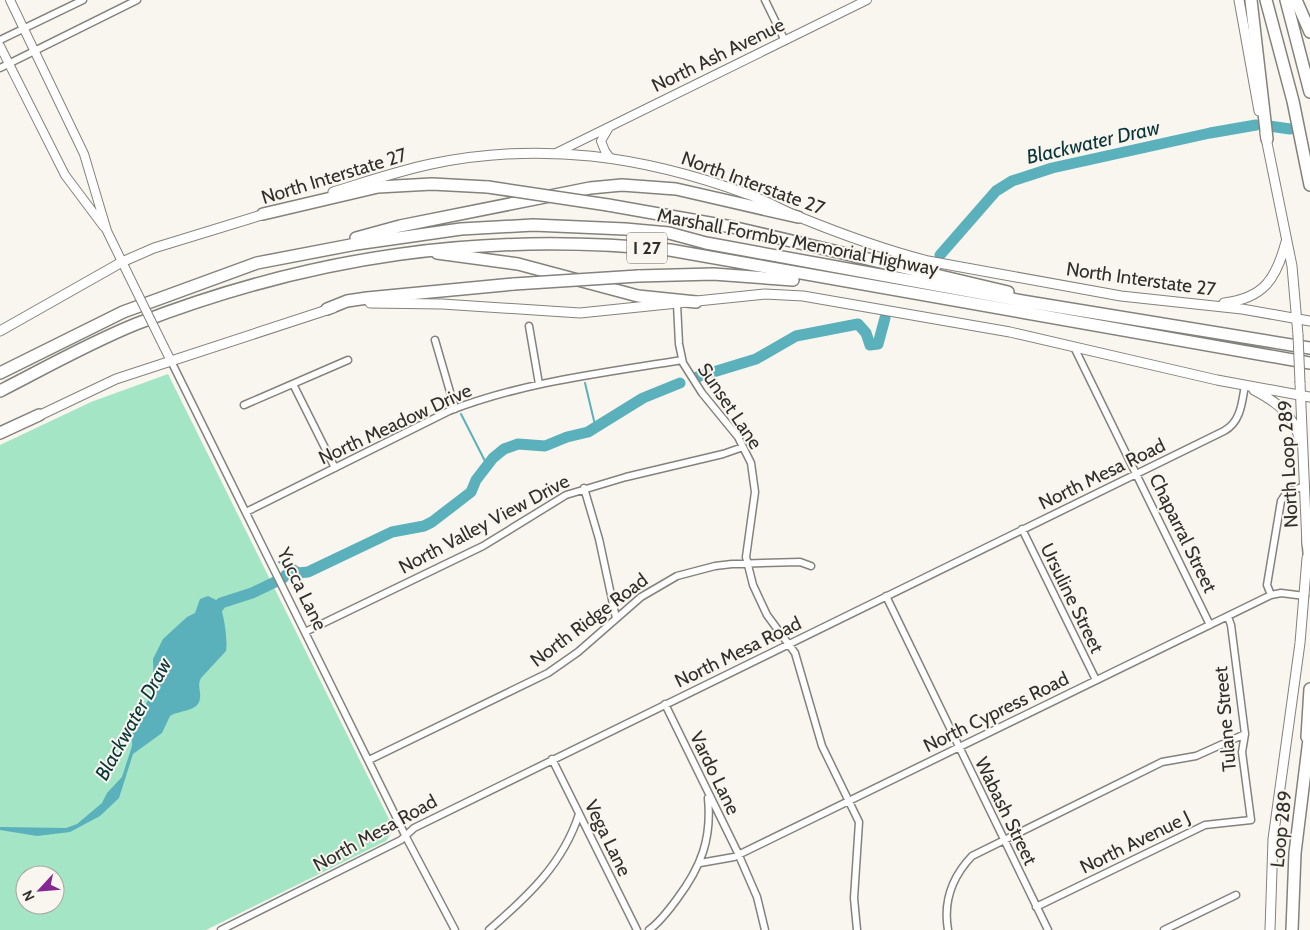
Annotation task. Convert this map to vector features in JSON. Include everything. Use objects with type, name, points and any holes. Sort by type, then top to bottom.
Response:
[{"type":"highway","points":[[1251,0],[1267,139]]},
{"type":"highway","points":[[1266,0],[1291,93],[1310,185]]},
{"type":"highway","points":[[1286,0],[1310,92]]},
{"type":"highway","points":[[1296,0],[1310,32]]},
{"type":"highway","points":[[263,214],[378,187],[432,184],[488,187],[608,205],[767,235],[1090,313]]},
{"type":"highway","points":[[257,263],[400,226],[610,186],[676,189],[798,217]]},
{"type":"highway","name":"Marshall Formby Memorial Highway","points":[[0,373],[123,312],[257,263],[356,244],[462,229],[533,226],[625,229],[669,233],[706,243],[1090,313],[1310,348]]},
{"type":"highway","name":"Marshall Formby Memorial Highway","points":[[0,391],[128,328],[230,292],[344,262],[505,244],[632,246],[703,256],[1310,364]]},
{"type":"highway","points":[[422,252],[518,264],[638,296],[696,302]]},
{"type":"highway","points":[[327,309],[367,298],[514,284],[638,276],[742,275],[894,290]]},
{"type":"highway","points":[[0,434],[39,415]]},
{"type":"highway","points":[[1308,540],[1310,565]]},
{"type":"highway","points":[[1306,757],[1310,689]]},
{"type":"highway","name":"Loop 289","points":[[1292,930],[1295,853],[1310,731]]},
{"type":"main road","name":"North Loop 289","points":[[1239,0],[1261,123],[1267,139],[1287,240],[1294,283],[1300,383],[1305,397],[1304,459],[1308,540],[1305,596],[1273,839],[1270,930]]},
{"type":"main road","name":"North Interstate 27","points":[[0,331],[122,262],[154,248],[431,164],[512,153],[556,153],[610,158],[639,162],[689,174],[750,195],[798,217],[898,253],[928,261],[1122,296],[1179,304],[1209,305],[1310,321]]},
{"type":"main road","points":[[1209,305],[1240,301],[1261,290],[1274,276],[1287,240]]},
{"type":"main road","points":[[39,415],[116,379],[327,309],[350,304],[400,302],[580,313],[765,294],[803,296],[975,325],[1305,397]]},
{"type":"main road","points":[[1245,385],[1277,402],[1287,414],[1298,435],[1304,459]]},
{"type":"street","points":[[10,0],[84,154],[107,231]]},
{"type":"street","points":[[0,40],[83,0]]},
{"type":"street","points":[[0,68],[137,0]]},
{"type":"street","points":[[765,0],[785,41]]},
{"type":"street","name":"North Ash Avenue","points":[[556,153],[867,0]]},
{"type":"street","points":[[0,46],[64,175],[107,231]]},
{"type":"street","points":[[610,126],[601,141],[610,158]]},
{"type":"street","name":"Yucca Lane","points":[[107,231],[368,760],[455,930]]},
{"type":"street","name":"Sunset Lane","points":[[677,304],[682,360],[702,393],[734,431],[743,447],[754,479],[755,492],[746,547],[748,565],[760,602],[789,644],[798,662],[822,746],[859,822],[854,898],[857,930]]},
{"type":"street","points":[[529,326],[539,384]]},
{"type":"street","points":[[436,340],[455,409]]},
{"type":"street","name":"Chaparral Street","points":[[1074,347],[1210,625]]},
{"type":"street","points":[[244,405],[348,360]]},
{"type":"street","name":"North Meadow Drive","points":[[246,512],[455,409],[511,390],[682,360]]},
{"type":"street","points":[[293,384],[335,468]]},
{"type":"street","name":"North Mesa Road","points":[[221,930],[406,836],[414,828],[552,759],[1229,429],[1238,416],[1245,385]]},
{"type":"street","name":"North Valley View Drive","points":[[305,632],[483,546],[555,501],[584,488],[723,454],[743,447]]},
{"type":"street","points":[[1271,596],[1267,585],[1281,501],[1287,492],[1305,486]]},
{"type":"street","points":[[584,488],[599,538],[616,618]]},
{"type":"street","name":"Ursuline Street","points":[[1022,529],[1096,680]]},
{"type":"street","name":"North Ridge Road","points":[[368,760],[548,673],[578,652],[616,618],[655,588],[677,576],[714,566],[800,562],[812,566]]},
{"type":"street","name":"North Cypress Road","points":[[700,863],[739,854],[1271,596],[1281,592],[1305,596]]},
{"type":"street","name":"Wabash Street","points":[[886,596],[1048,930]]},
{"type":"street","name":"Tulane Street","points":[[1228,616],[1231,625],[1245,734],[1242,752],[1251,820]]},
{"type":"street","name":"Vardo Lane","points":[[665,704],[739,854],[757,896],[765,930]]},
{"type":"street","points":[[948,930],[947,903],[951,885],[961,868],[972,856],[1162,762],[1196,756],[1245,734]]},
{"type":"street","name":"Vega Lane","points":[[552,759],[637,930]]},
{"type":"street","points":[[648,930],[665,915],[693,877],[700,863],[708,831],[708,792]]},
{"type":"street","points":[[489,930],[545,877],[565,848],[579,814]]},
{"type":"street","name":"North Avenue J","points":[[1036,907],[1205,825],[1251,820]]},
{"type":"street","points":[[1164,930],[1236,895]]},
{"type":"green space","points":[[168,374],[394,829],[386,841],[206,930],[0,930],[0,445],[91,402]]},
{"type":"water","points":[[208,596],[217,601],[222,612],[226,633],[226,651],[201,678],[199,683],[199,703],[188,710],[170,716],[162,733],[133,754],[119,798],[100,816],[70,832],[37,836],[0,830],[0,827],[66,828],[77,824],[102,803],[107,793],[122,777],[132,746],[132,732],[154,690],[153,659],[163,639],[187,617],[195,613],[200,599]]},
{"type":"waterway","name":"Blackwater Draw","points":[[940,255],[996,191],[1012,181],[1052,168],[1210,133],[1256,125]]},
{"type":"waterway","name":"Blackwater Draw","points":[[1269,126],[1290,129]]},
{"type":"waterway","name":"Blackwater Draw","points":[[697,377],[756,359],[796,336],[858,324],[866,333],[870,345],[878,344],[885,318]]},
{"type":"waterway","points":[[585,383],[596,429]]},
{"type":"waterway","name":"Blackwater Draw","points":[[283,578],[292,569],[298,573],[308,572],[392,532],[424,526],[432,522],[471,492],[476,480],[493,458],[504,449],[518,444],[545,446],[567,437],[588,432],[643,398],[680,383]]},
{"type":"waterway","points":[[461,414],[487,465]]},
{"type":"waterway","points":[[279,562],[292,569]]},
{"type":"waterway","name":"Blackwater Draw","points":[[212,617],[221,603],[252,593],[275,582]]}]
